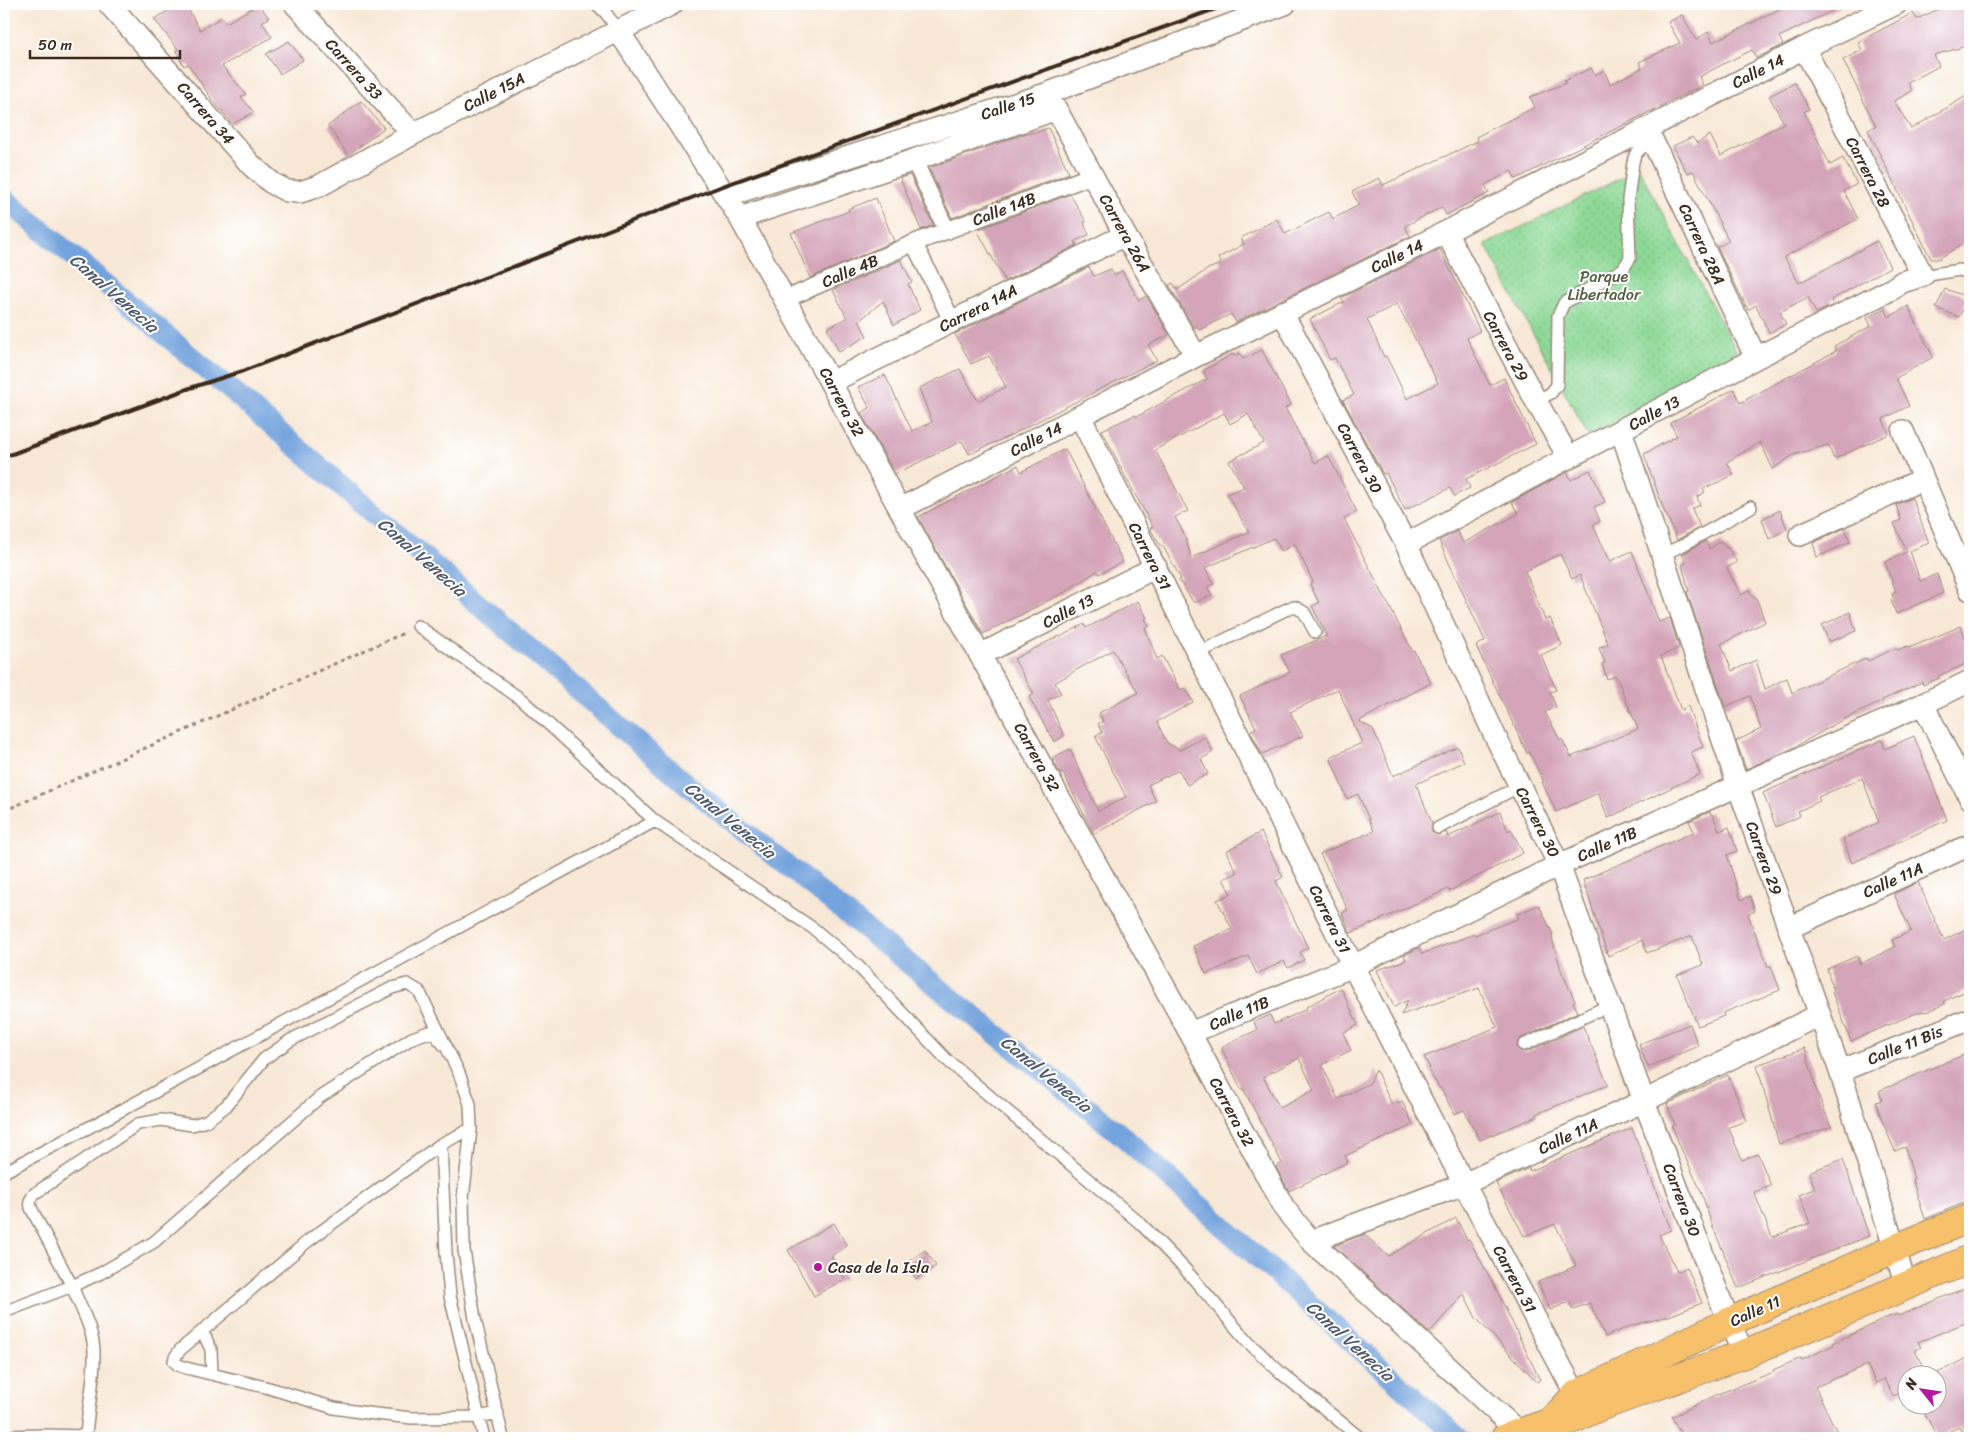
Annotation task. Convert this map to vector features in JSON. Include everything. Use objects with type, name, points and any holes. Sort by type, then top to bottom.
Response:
[{"type":"main road","name":"Calle 11","points":[[1516,1436],[1551,1422],[1567,1422],[1588,1401],[1730,1322],[1894,1249],[1970,1218]]},
{"type":"main road","name":"Calle 11","points":[[1588,1401],[1744,1354],[1970,1259]]},
{"type":"street","name":"Carrera 34","points":[[109,4],[252,166],[272,183],[287,191],[300,192],[319,186]]},
{"type":"street","name":"Carrera 33","points":[[295,4],[413,134]]},
{"type":"street","name":"Calle 15A","points":[[319,186],[413,134],[672,4]]},
{"type":"street","name":"Calle 15","points":[[726,196],[1046,94],[1285,4]]},
{"type":"street","name":"Calle 14","points":[[900,509],[1282,312],[1650,136],[1804,48],[1896,4]]},
{"type":"street","name":"Carrera 32","points":[[618,30],[740,218],[786,299],[980,655],[1190,1033],[1284,1208],[1311,1242],[1516,1436]]},
{"type":"street","name":"Carrera 28","points":[[1804,48],[1923,276]]},
{"type":"street","name":"Calle 15","points":[[740,218],[914,160],[1056,109]]},
{"type":"street","name":"Carrera 26A","points":[[1056,109],[1125,235],[1196,356]]},
{"type":"street","name":"Carrera 28A","points":[[1650,136],[1756,358]]},
{"type":"street","points":[[914,160],[946,231]]},
{"type":"street","name":"Calle 14B","points":[[914,244],[1093,175]]},
{"type":"street","name":"Carrera 29","points":[[1446,232],[1536,402],[1569,458]]},
{"type":"street","name":"Carrera 14A","points":[[831,382],[1125,235]]},
{"type":"street","points":[[914,244],[952,321]]},
{"type":"street","name":"Calle 4B","points":[[786,299],[914,244]]},
{"type":"street","name":"Calle 13","points":[[1406,544],[1756,358],[1892,290],[1902,282],[1923,276]]},
{"type":"street","name":"Carrera 30","points":[[1282,312],[1406,544],[1559,865],[1644,1101],[1744,1354]]},
{"type":"street","name":"Carrera 31","points":[[1080,416],[1353,966],[1464,1184],[1588,1401]]},
{"type":"street","name":"Carrera 29","points":[[1621,430],[1738,786],[1840,1071],[1906,1286]]},
{"type":"street","points":[[1903,431],[1970,590]]},
{"type":"street","points":[[1800,535],[1923,479]]},
{"type":"street","name":"Calle 13","points":[[980,655],[1156,567]]},
{"type":"street","name":"Calle 11B","points":[[1190,1033],[1353,966],[1559,865],[1923,704],[1970,681]]},
{"type":"street","points":[[1923,704],[1970,798]]},
{"type":"street","name":"Calle 11A","points":[[1789,928],[1970,846]]},
{"type":"street","name":"Calle 11A","points":[[1311,1242],[1464,1184],[1644,1101],[1819,1015]]},
{"type":"street","name":"Calle 11 Bis","points":[[1840,1071],[1970,1019]]},
{"type":"lane","points":[[596,4],[605,12],[618,30]]},
{"type":"lane","points":[[1536,402],[1552,393],[1557,385],[1558,316],[1560,308],[1564,303],[1623,269],[1628,264],[1630,258],[1628,200],[1633,162],[1635,155],[1650,136]]},
{"type":"lane","points":[[1923,276],[1959,270],[1970,273]]},
{"type":"lane","points":[[1662,556],[1751,507]]},
{"type":"lane","points":[[1198,653],[1289,608],[1295,607],[1304,612],[1315,632]]},
{"type":"lane","points":[[418,626],[522,700],[655,821],[814,929],[857,965],[947,1060],[1141,1224],[1184,1268],[1249,1344],[1360,1438]]},
{"type":"lane","points":[[1438,828],[1520,786]]},
{"type":"lane","points":[[4,1172],[655,821]]},
{"type":"lane","points":[[4,1436],[86,1437],[93,1380],[94,1351],[89,1327],[72,1286],[31,1208],[30,1201],[34,1194],[138,1124],[161,1120],[192,1125],[206,1121],[226,1106],[264,1059],[291,1040],[392,988],[406,984],[419,991],[459,1073],[470,1104],[471,1129],[463,1198],[464,1250],[475,1319],[503,1438]]},
{"type":"lane","points":[[1524,1045],[1610,1006]]},
{"type":"lane","points":[[4,1312],[101,1273],[154,1242],[320,1097],[412,1038],[429,1032],[436,1036],[445,1046]]},
{"type":"lane","points":[[471,1129],[441,1144],[308,1241],[180,1350],[174,1361],[186,1368],[269,1388],[342,1410],[412,1418],[479,1417],[498,1413]]},
{"type":"lane","points":[[441,1144],[446,1254],[450,1296],[484,1438]]},
{"type":"lane","points":[[202,1331],[211,1349],[212,1374]]},
{"type":"path","points":[[4,811],[418,626]]},
{"type":"green space","name":"Parque Libertador","points":[[1639,169],[1738,354],[1589,437],[1485,245]]},
{"type":"building","points":[[180,4],[185,4],[200,30],[222,17],[226,23],[259,4],[269,18],[262,22],[272,37],[222,66],[246,94],[241,97],[254,112],[233,124],[213,101],[188,64],[184,66],[176,51],[178,49],[154,19]]},
{"type":"building","points":[[1790,4],[1846,4],[1779,37],[1783,45],[1756,58],[1752,50],[1725,63],[1699,77],[1703,85],[1516,179],[1511,171],[1485,185],[1489,193],[1446,215],[1442,207],[1405,226],[1410,236],[1236,322],[1231,314],[1199,330],[1197,326],[1194,328],[1169,285],[1173,283],[1177,290],[1208,269],[1221,264],[1218,258],[1244,244],[1241,238],[1277,219],[1285,234],[1329,212],[1333,219],[1359,205],[1352,192],[1379,178],[1383,185],[1478,141],[1476,137],[1535,107],[1530,97],[1566,83],[1564,81],[1591,68],[1595,75],[1604,70],[1610,84],[1642,68],[1639,62],[1680,43],[1668,22],[1682,15],[1696,40],[1708,32],[1713,42]]},
{"type":"building","points":[[1958,4],[1970,4],[1970,45],[1934,55],[1939,66],[1908,83],[1912,91],[1894,101],[1911,129],[1970,94],[1970,240],[1938,259],[1931,259],[1868,130],[1876,126],[1843,60],[1862,50],[1858,42],[1913,13],[1917,19],[1943,7],[1944,9]]},
{"type":"building","points":[[289,41],[303,60],[280,74],[266,54]]},
{"type":"building","points":[[1795,83],[1809,109],[1804,112],[1830,165],[1843,158],[1857,184],[1844,191],[1858,219],[1784,257],[1799,283],[1877,241],[1890,267],[1831,300],[1833,305],[1816,313],[1808,297],[1780,312],[1786,324],[1769,333],[1756,305],[1748,310],[1717,247],[1729,241],[1693,171],[1687,173],[1673,146],[1692,137],[1697,143],[1710,135],[1721,156],[1784,123],[1769,96]]},
{"type":"building","points":[[361,101],[384,128],[348,155],[328,126]]},
{"type":"building","points":[[1048,128],[1069,173],[952,218],[929,168],[1027,133],[1035,133]]},
{"type":"building","points":[[910,175],[933,225],[921,230],[900,178]]},
{"type":"building","points":[[1070,194],[1086,222],[1084,223],[1089,235],[1075,241],[1077,245],[1005,281],[977,230]]},
{"type":"building","points":[[876,198],[894,241],[810,278],[791,233],[849,211],[848,209]]},
{"type":"building","points":[[1440,249],[1480,331],[1467,338],[1476,357],[1490,385],[1504,378],[1536,444],[1466,479],[1470,488],[1454,496],[1450,488],[1405,510],[1386,473],[1383,474],[1343,400],[1354,395],[1335,358],[1330,360],[1310,319],[1344,302],[1341,298]],"holes":[[[1397,304],[1438,383],[1407,399],[1386,356],[1384,357],[1367,319]]]},
{"type":"building","points":[[901,260],[912,282],[908,284],[920,310],[894,325],[883,301],[859,321],[867,336],[839,352],[827,328],[847,318],[833,290]]},
{"type":"building","points":[[1089,267],[1094,276],[1111,269],[1114,275],[1122,271],[1139,300],[1147,296],[1169,335],[1148,345],[1157,360],[1007,437],[969,454],[962,441],[895,474],[861,413],[870,408],[858,387],[885,375],[912,431],[932,422],[919,388],[960,369],[978,401],[1006,387],[989,356],[971,364],[955,334]]},
{"type":"building","points":[[1945,289],[1968,297],[1959,317],[1936,308]]},
{"type":"building","points":[[1908,306],[1933,357],[1896,378],[1909,406],[1883,419],[1889,434],[1834,459],[1828,445],[1793,455],[1773,469],[1760,442],[1727,462],[1734,475],[1703,489],[1705,492],[1697,497],[1700,505],[1692,509],[1700,527],[1677,540],[1665,513],[1644,454],[1677,436],[1670,423],[1734,389],[1740,403],[1836,351],[1834,346],[1871,326],[1867,318],[1885,308],[1889,317]]},
{"type":"building","points":[[1262,350],[1291,405],[1285,408],[1315,463],[1328,456],[1357,512],[1344,519],[1431,683],[1359,721],[1373,729],[1393,776],[1458,747],[1464,762],[1416,784],[1432,823],[1432,832],[1438,835],[1446,832],[1448,837],[1500,812],[1508,831],[1511,829],[1523,853],[1449,891],[1448,889],[1351,933],[1342,913],[1348,910],[1320,854],[1374,831],[1358,794],[1347,799],[1330,757],[1362,743],[1338,689],[1290,712],[1303,736],[1262,754],[1250,731],[1256,728],[1240,696],[1290,672],[1281,655],[1327,636],[1312,606],[1319,603],[1310,584],[1313,582],[1295,544],[1282,551],[1274,538],[1205,568],[1214,584],[1207,587],[1212,595],[1194,603],[1179,580],[1181,579],[1163,546],[1161,547],[1150,528],[1153,527],[1102,430],[1135,415],[1136,417],[1207,379],[1203,371],[1233,354],[1234,356],[1240,353],[1243,359]],"holes":[[[1224,413],[1230,424],[1248,414],[1264,443],[1229,461],[1244,487],[1227,494],[1249,532],[1191,558],[1185,536],[1175,517],[1188,511],[1155,450]]]},
{"type":"building","points":[[1065,449],[1123,562],[1099,574],[1097,571],[1065,592],[983,634],[918,517],[1018,465],[1021,472]]},
{"type":"building","points":[[1590,470],[1605,502],[1594,507],[1600,521],[1593,525],[1610,561],[1632,551],[1659,622],[1670,618],[1679,648],[1661,656],[1681,710],[1688,706],[1703,747],[1691,752],[1700,774],[1608,818],[1598,793],[1556,812],[1542,782],[1544,782],[1529,752],[1527,753],[1476,646],[1485,641],[1439,541],[1457,531],[1463,543],[1518,514],[1512,502],[1567,472],[1571,480]],"holes":[[[1560,554],[1572,579],[1580,575],[1608,644],[1599,648],[1605,663],[1602,664],[1607,679],[1616,676],[1638,729],[1571,757],[1545,712],[1556,707],[1550,692],[1556,690],[1541,655],[1562,645],[1550,618],[1545,620],[1525,571]]]},
{"type":"building","points":[[1912,498],[1929,543],[1910,551],[1920,581],[1937,574],[1943,593],[1896,614],[1891,600],[1894,599],[1892,594],[1896,592],[1885,562],[1907,552],[1894,523],[1901,520],[1896,505]]},
{"type":"building","points":[[1780,510],[1787,529],[1769,539],[1762,519]]},
{"type":"building","points":[[1845,528],[1850,542],[1817,557],[1813,543]]},
{"type":"building","points":[[1706,541],[1709,549],[1721,541],[1727,547],[1737,562],[1727,568],[1741,595],[1749,590],[1754,598],[1756,597],[1765,622],[1721,644],[1732,671],[1756,660],[1765,689],[1787,678],[1792,693],[1867,658],[1868,661],[1896,648],[1897,650],[1908,646],[1909,648],[1961,626],[1970,652],[1970,662],[1923,685],[1922,682],[1882,700],[1830,726],[1791,749],[1746,769],[1736,741],[1761,729],[1750,696],[1725,707],[1687,592],[1689,591],[1682,565],[1686,563],[1682,554]]},
{"type":"building","points":[[1138,601],[1147,618],[1145,619],[1149,626],[1145,628],[1157,659],[1162,656],[1180,690],[1185,688],[1193,702],[1157,722],[1167,743],[1180,750],[1205,737],[1213,752],[1201,759],[1208,774],[1187,785],[1179,770],[1148,785],[1156,801],[1094,834],[1063,773],[1060,774],[1052,758],[1070,749],[1098,811],[1126,797],[1095,736],[1102,733],[1098,724],[1103,721],[1099,713],[1138,693],[1113,650],[1078,669],[1055,683],[1061,693],[1048,700],[1064,736],[1054,742],[1029,697],[1034,694],[1014,659],[1084,624],[1086,628]]},
{"type":"building","points":[[1850,612],[1856,631],[1829,642],[1822,625]]},
{"type":"building","points":[[1914,736],[1947,820],[1852,863],[1843,839],[1879,822],[1862,778],[1818,797],[1820,801],[1798,811],[1800,816],[1776,827],[1763,793],[1882,740],[1885,749]]},
{"type":"building","points":[[1710,812],[1719,831],[1729,827],[1737,851],[1727,855],[1741,900],[1750,896],[1755,911],[1748,914],[1768,967],[1771,966],[1780,990],[1723,1013],[1724,1016],[1698,1026],[1677,975],[1703,965],[1692,936],[1647,953],[1642,940],[1608,956],[1583,880],[1694,832],[1689,821]]},
{"type":"building","points":[[1261,832],[1283,877],[1276,881],[1308,948],[1300,952],[1304,960],[1288,968],[1284,961],[1257,974],[1248,956],[1206,974],[1193,946],[1232,929],[1217,900],[1231,894],[1223,879],[1237,873],[1226,851]]},
{"type":"building","points":[[1918,882],[1944,940],[1970,927],[1970,989],[1944,1001],[1945,1004],[1926,1012],[1914,1014],[1851,1041],[1832,992],[1834,992],[1827,969],[1857,956],[1860,964],[1895,947],[1892,940],[1911,931],[1894,894]]},
{"type":"building","points":[[1539,905],[1553,935],[1551,935],[1561,970],[1578,1012],[1521,1038],[1518,1041],[1517,1048],[1520,1051],[1527,1052],[1583,1026],[1608,1085],[1536,1114],[1538,1116],[1480,1140],[1464,1110],[1454,1114],[1441,1088],[1439,1088],[1428,1069],[1430,1068],[1424,1057],[1497,1027],[1479,988],[1401,1015],[1408,1000],[1394,1007],[1377,970],[1406,960],[1404,955],[1419,948],[1422,954],[1519,918],[1517,914]]},
{"type":"building","points":[[1341,988],[1358,1025],[1343,1033],[1351,1050],[1322,1065],[1338,1099],[1370,1083],[1376,1070],[1392,1105],[1402,1101],[1413,1125],[1345,1156],[1348,1162],[1289,1191],[1276,1167],[1282,1163],[1243,1088],[1241,1089],[1222,1049],[1223,1046],[1257,1030],[1254,1022],[1270,1015],[1274,1024],[1307,1009],[1306,1007]],"holes":[[[1299,1058],[1314,1090],[1280,1108],[1263,1077]]]},
{"type":"building","points":[[1690,1024],[1698,1046],[1648,1067],[1639,1044]]},
{"type":"building","points":[[1805,1048],[1816,1089],[1831,1127],[1779,1144],[1757,1065]]},
{"type":"building","points":[[1970,1052],[1970,1200],[1925,1219],[1912,1179],[1914,1179],[1905,1147],[1895,1151],[1876,1102],[1882,1100],[1879,1091]]},
{"type":"building","points":[[1728,1075],[1746,1121],[1729,1127],[1730,1131],[1742,1160],[1758,1154],[1771,1186],[1754,1192],[1772,1237],[1810,1223],[1799,1195],[1815,1189],[1809,1172],[1843,1159],[1869,1236],[1738,1288],[1711,1222],[1701,1191],[1672,1126],[1675,1125],[1667,1104]]},
{"type":"building","points":[[1632,1128],[1671,1230],[1659,1235],[1677,1272],[1687,1267],[1702,1303],[1669,1316],[1630,1326],[1605,1337],[1590,1303],[1573,1309],[1569,1302],[1550,1310],[1538,1282],[1576,1266],[1555,1224],[1524,1236],[1496,1183],[1529,1168],[1530,1171]]},
{"type":"building","points":[[1456,1218],[1497,1291],[1540,1380],[1537,1382],[1476,1318],[1464,1294],[1429,1333],[1334,1246],[1364,1234],[1388,1256]]},
{"type":"building","name":"Casa de la Isla","points":[[834,1223],[847,1246],[831,1256],[845,1279],[814,1296],[788,1250]]},
{"type":"building","points":[[925,1250],[936,1266],[916,1279],[905,1264]]},
{"type":"building","points":[[1970,1286],[1970,1321],[1918,1342],[1921,1347],[1915,1350],[1923,1364],[1896,1364],[1896,1395],[1893,1396],[1884,1379],[1876,1383],[1867,1365],[1815,1387],[1840,1438],[1683,1438],[1672,1417],[1718,1394],[1774,1372],[1773,1370],[1801,1358],[1802,1360],[1834,1345],[1833,1343],[1889,1317],[1897,1314],[1898,1316]]},
{"type":"building","points":[[1970,1356],[1970,1438],[1965,1438],[1959,1427],[1937,1437],[1925,1414],[1946,1414],[1946,1369]]},
{"type":"waterway","name":"Canal Venecia","points":[[4,198],[240,398],[692,789],[1120,1134],[1459,1438]]},
{"type":"railway","points":[[4,457],[190,388],[243,371],[720,187],[1229,4]]},
{"type":"place","name":"Casa de la Isla","points":[[818,1267]]}]
